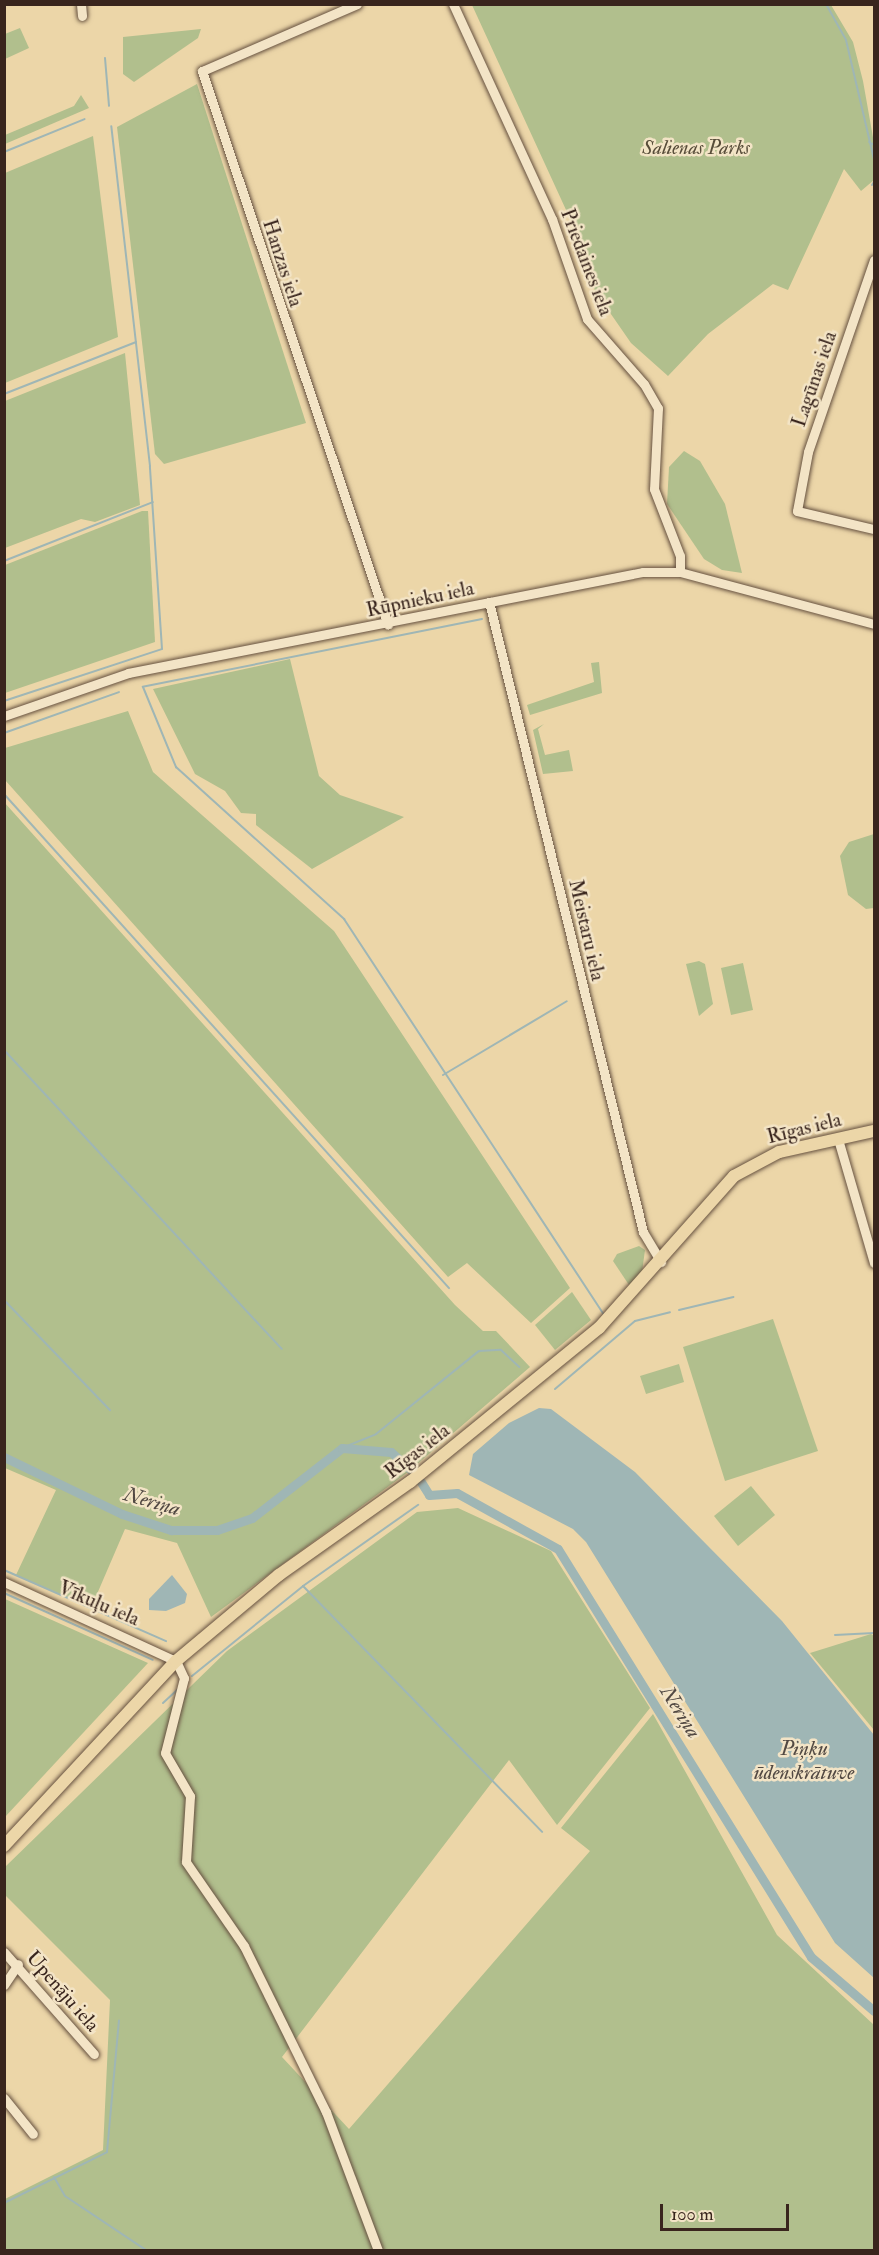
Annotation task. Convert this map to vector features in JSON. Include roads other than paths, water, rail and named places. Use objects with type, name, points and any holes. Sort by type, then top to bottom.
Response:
[{"type":"main road","name":"Rīgas iela","points":[[4,1846],[176,1661],[599,1328],[661,1262],[734,1176],[779,1152],[874,1131]]},
{"type":"street","points":[[81,4],[82,16]]},
{"type":"street","name":"Hanzas iela","points":[[357,4],[202,71],[388,626]]},
{"type":"street","name":"Priedaines iela","points":[[453,4],[552,219],[587,320],[644,384],[658,408],[654,489],[680,556],[680,572]]},
{"type":"street","name":"Lagūnas iela","points":[[874,260],[808,452],[797,511],[874,529]]},
{"type":"street","name":"Rūpnieku iela","points":[[4,716],[128,673],[388,626],[489,602],[643,572],[680,572]]},
{"type":"street","points":[[680,572],[874,624]]},
{"type":"street","name":"Meistaru iela","points":[[489,602],[643,1232],[661,1262]]},
{"type":"street","points":[[838,1139],[874,1263]]},
{"type":"street","name":"Vīkuļu iela","points":[[4,1582],[176,1661]]},
{"type":"street","points":[[176,1661],[184,1678],[165,1753],[190,1796],[186,1862],[244,1946],[277,2022],[326,2112],[378,2250]]},
{"type":"street","name":"Upenāju iela","points":[[4,1952],[18,1965],[94,2054]]},
{"type":"street","points":[[4,1985],[18,1965]]},
{"type":"street","points":[[4,2098],[33,2134]]},
{"type":"water","name":"Piņķu ūdenskrātuve","points":[[539,1408],[551,1409],[635,1472],[782,1621],[874,1735],[874,1978],[835,1943],[586,1542],[573,1529],[469,1475],[473,1454],[509,1423]]},
{"type":"water","points":[[172,1575],[187,1594],[185,1603],[166,1611],[149,1610],[149,1599]]},
{"type":"waterway","points":[[826,4],[846,40],[874,159]]},
{"type":"waterway","points":[[105,58],[109,106]]},
{"type":"waterway","points":[[4,152],[85,119]]},
{"type":"waterway","points":[[4,701],[162,649],[150,466],[111,126]]},
{"type":"waterway","points":[[869,142],[874,145]]},
{"type":"waterway","points":[[4,394],[136,342]]},
{"type":"waterway","points":[[4,561],[153,502]]},
{"type":"waterway","points":[[482,619],[143,687],[176,767],[344,919],[603,1313]]},
{"type":"waterway","points":[[4,733],[119,692]]},
{"type":"waterway","points":[[4,794],[449,1288]]},
{"type":"waterway","points":[[443,1075],[567,1001]]},
{"type":"waterway","points":[[4,1050],[282,1349]]},
{"type":"waterway","points":[[679,1310],[733,1297]]},
{"type":"waterway","points":[[4,1300],[110,1410]]},
{"type":"waterway","points":[[555,1389],[635,1321],[670,1312]]},
{"type":"waterway","points":[[342,1448],[376,1434],[479,1351],[501,1350],[519,1367]]},
{"type":"waterway","name":"Neriņa","points":[[4,1457],[122,1514],[171,1530],[217,1530],[252,1518],[342,1448],[391,1452],[412,1471]]},
{"type":"waterway","name":"Neriņa","points":[[421,1482],[429,1495],[457,1493],[558,1549],[811,1957],[874,2011]]},
{"type":"waterway","points":[[192,1676],[303,1586],[418,1505]]},
{"type":"waterway","points":[[4,1570],[166,1641]]},
{"type":"waterway","points":[[303,1586],[542,1832]]},
{"type":"waterway","points":[[4,1593],[153,1660]]},
{"type":"waterway","points":[[835,1635],[874,1633]]},
{"type":"waterway","points":[[163,1703],[178,1689]]},
{"type":"waterway","points":[[4,2203],[107,2152],[119,2021]]},
{"type":"waterway","points":[[54,2177],[65,2196],[146,2250]]},
{"type":"park label","name":"Salienas Parks","points":[[696,147]]}]
